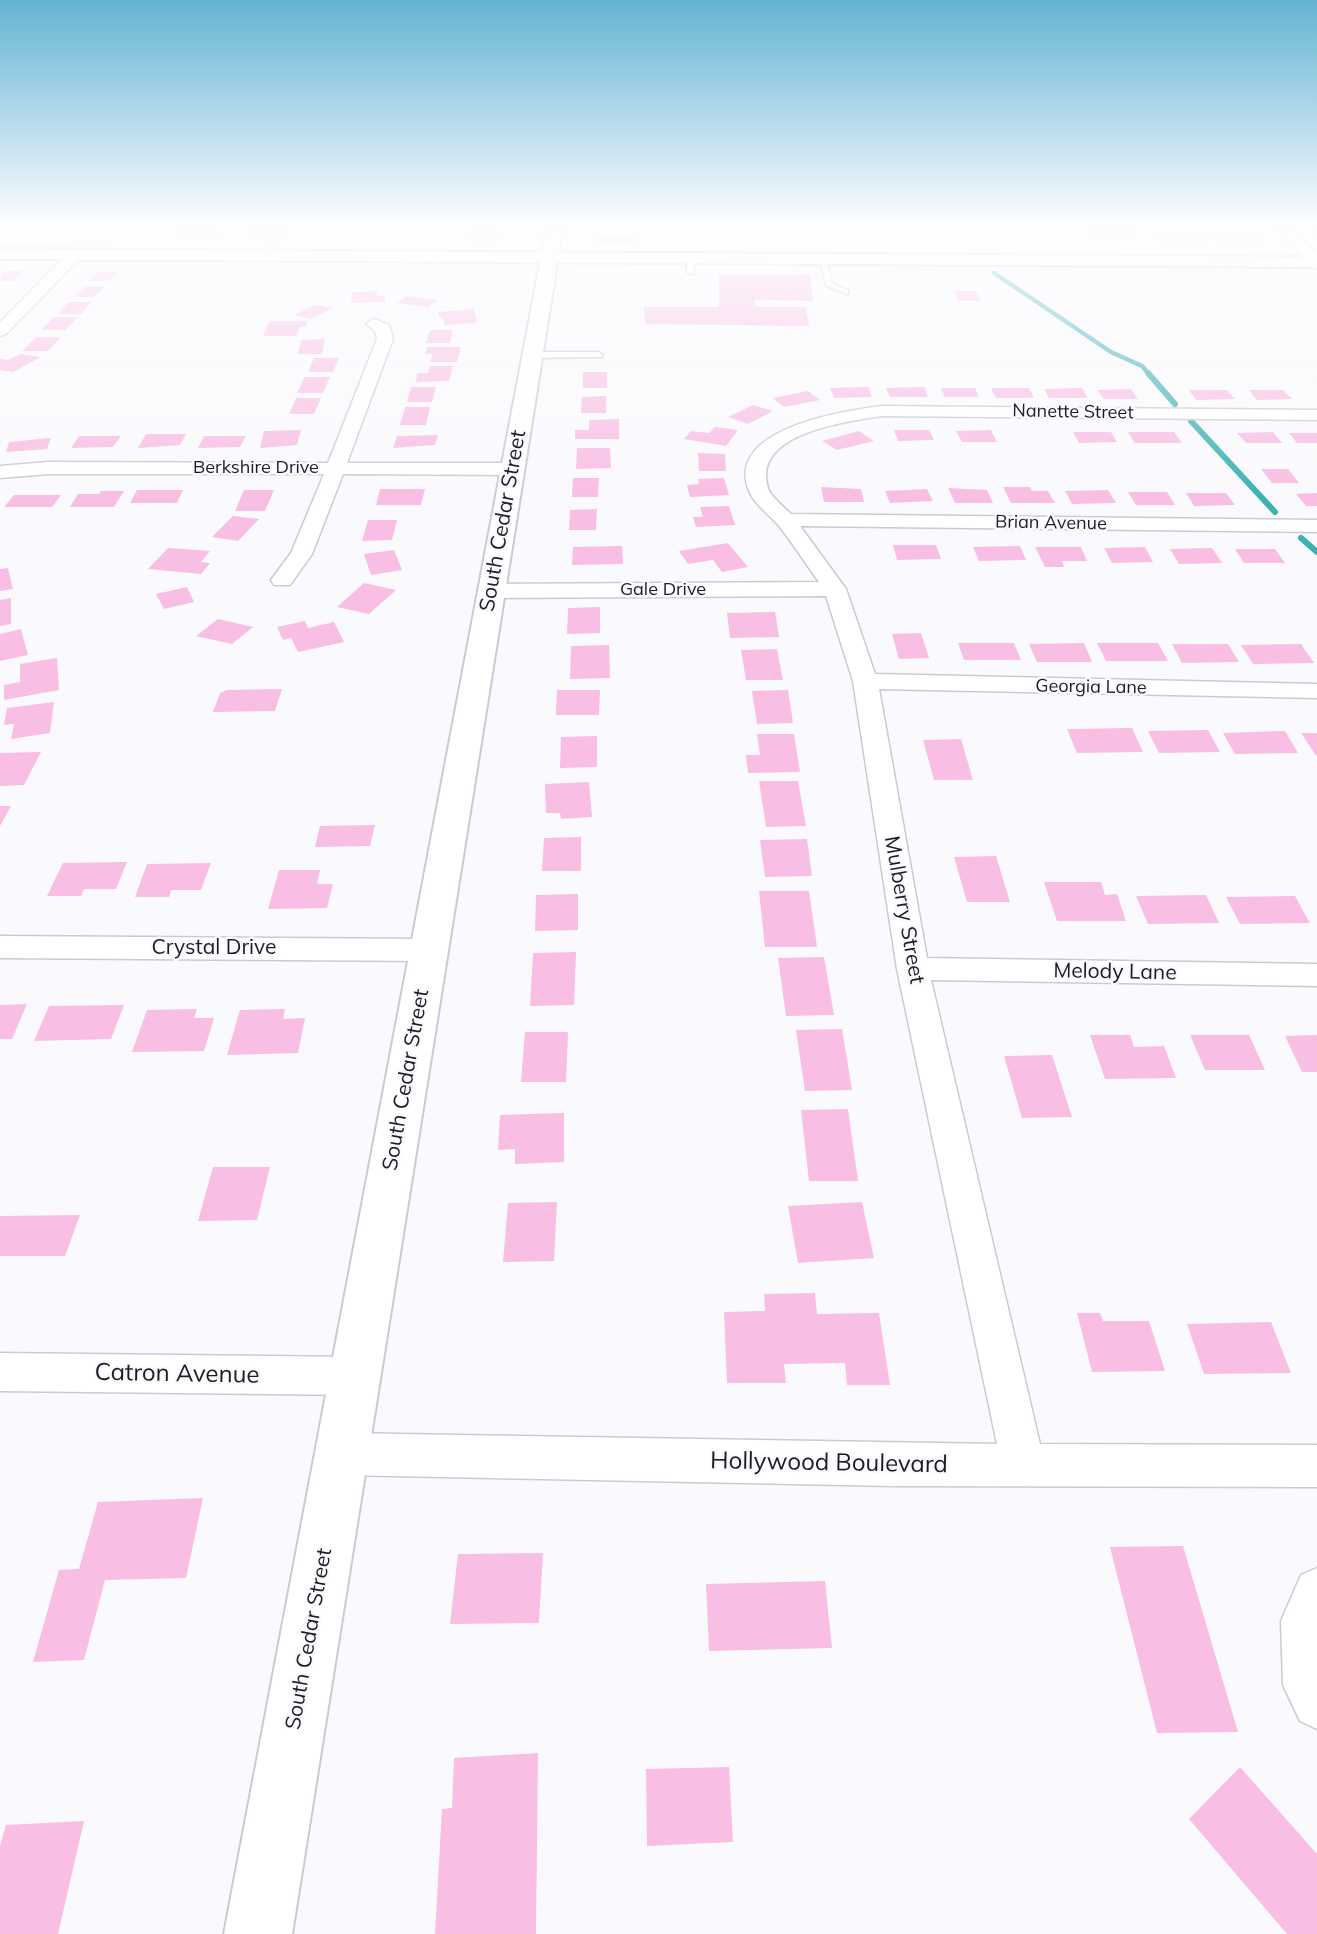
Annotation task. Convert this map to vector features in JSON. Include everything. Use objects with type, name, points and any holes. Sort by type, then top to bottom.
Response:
[{"type":"main road","name":"South Cedar Street","points":[[258,1934],[539,316]]},
{"type":"street","points":[[0,331],[15,316]]},
{"type":"street","points":[[282,580],[301,554],[385,339],[383,328],[374,324]]},
{"type":"street","name":"Nanette Street","points":[[830,418],[910,410],[1317,415]]},
{"type":"street","name":"Mulberry Street","points":[[830,418],[791,432],[774,443],[757,467],[757,481],[761,495],[785,520],[835,589],[866,681],[913,969],[1023,1465]]},
{"type":"street","name":"Berkshire Drive","points":[[0,472],[48,468],[512,469]]},
{"type":"street","name":"Brian Avenue","points":[[785,520],[1317,526]]},
{"type":"street","name":"Gale Drive","points":[[490,591],[835,589]]},
{"type":"street","name":"Georgia Lane","points":[[866,681],[1317,691]]},
{"type":"street","name":"Crystal Drive","points":[[0,947],[428,950]]},
{"type":"street","name":"Melody Lane","points":[[913,969],[1317,975]]},
{"type":"street","name":"Catron Avenue","points":[[0,1372],[355,1376]]},
{"type":"street","name":"Hollywood Boulevard","points":[[341,1454],[893,1465],[1317,1466]]},
{"type":"street","points":[[1317,1591],[1305,1621],[1307,1685],[1317,1704]]},
{"type":"lane","points":[[532,355],[599,355]]},
{"type":"building","points":[[476,316],[477,323],[444,325],[443,317],[439,317]]},
{"type":"building","points":[[645,316],[807,316],[809,326],[645,324]]},
{"type":"building","points":[[54,317],[78,317],[65,330],[41,330]]},
{"type":"building","points":[[270,321],[308,321],[305,327],[300,327],[296,336],[263,336]]},
{"type":"building","points":[[430,330],[453,330],[450,343],[426,343]]},
{"type":"building","points":[[36,337],[61,337],[48,351],[22,351]]},
{"type":"building","points":[[325,339],[322,354],[298,354],[301,340]]},
{"type":"building","points":[[427,347],[461,347],[457,362],[430,362],[433,354],[425,354]]},
{"type":"building","points":[[20,354],[41,357],[13,372],[0,370],[0,359],[8,360]]},
{"type":"building","points":[[314,358],[339,358],[333,372],[308,372]]},
{"type":"building","points":[[430,366],[453,366],[449,381],[415,382],[418,373],[428,373]]},
{"type":"building","points":[[583,372],[607,372],[607,388],[583,388]]},
{"type":"building","points":[[305,377],[330,377],[323,393],[297,393]]},
{"type":"building","points":[[411,387],[436,387],[432,402],[407,402]]},
{"type":"building","points":[[868,387],[872,397],[834,398],[830,388]]},
{"type":"building","points":[[924,387],[928,397],[890,397],[886,388]]},
{"type":"building","points":[[941,388],[975,388],[979,397],[945,397]]},
{"type":"building","points":[[991,388],[1029,388],[1034,398],[996,398]]},
{"type":"building","points":[[1082,388],[1088,398],[1049,398],[1044,389]]},
{"type":"building","points":[[1131,389],[1138,399],[1104,399],[1097,390]]},
{"type":"building","points":[[1189,390],[1227,390],[1235,399],[1196,400]]},
{"type":"building","points":[[1249,390],[1283,390],[1292,399],[1257,400]]},
{"type":"building","points":[[808,391],[820,400],[784,407],[773,398]]},
{"type":"building","points":[[606,396],[606,413],[581,413],[582,397]]},
{"type":"building","points":[[296,398],[321,398],[314,414],[289,414]]},
{"type":"building","points":[[753,405],[773,411],[748,424],[728,417]]},
{"type":"building","points":[[405,407],[430,407],[426,425],[400,425]]},
{"type":"building","points":[[619,419],[619,439],[575,439],[575,430],[589,430],[589,420]]},
{"type":"building","points":[[715,427],[738,430],[726,446],[684,439],[691,431],[709,433]]},
{"type":"building","points":[[301,430],[297,445],[260,448],[264,431]]},
{"type":"building","points":[[894,430],[929,430],[934,440],[898,441]]},
{"type":"building","points":[[991,430],[997,442],[962,442],[956,431]]},
{"type":"building","points":[[859,431],[874,441],[837,450],[822,441]]},
{"type":"building","points":[[1073,432],[1111,432],[1117,442],[1079,443]]},
{"type":"building","points":[[1128,432],[1174,432],[1182,443],[1135,443]]},
{"type":"building","points":[[1273,432],[1282,443],[1246,443],[1237,433]]},
{"type":"building","points":[[1289,433],[1317,433],[1317,443],[1297,443]]},
{"type":"building","points":[[146,434],[186,434],[180,445],[138,448]]},
{"type":"building","points":[[438,435],[435,445],[393,448],[397,436]]},
{"type":"building","points":[[79,436],[121,436],[113,447],[71,448]]},
{"type":"building","points":[[204,436],[246,436],[240,447],[198,448]]},
{"type":"building","points":[[51,438],[47,449],[6,452],[9,442]]},
{"type":"building","points":[[577,448],[610,448],[611,468],[576,469]]},
{"type":"building","points":[[698,453],[725,454],[726,471],[699,471]]},
{"type":"building","points":[[1261,469],[1288,469],[1299,483],[1272,483]]},
{"type":"building","points":[[573,478],[599,478],[598,497],[572,497]]},
{"type":"building","points":[[724,478],[729,495],[690,497],[687,485],[699,484],[698,479]]},
{"type":"building","points":[[821,487],[861,489],[864,502],[824,502]]},
{"type":"building","points":[[1003,487],[1030,487],[1032,491],[1048,491],[1055,503],[1011,503]]},
{"type":"building","points":[[948,488],[987,490],[993,503],[955,503]]},
{"type":"building","points":[[380,489],[425,489],[421,505],[376,505]]},
{"type":"building","points":[[927,489],[933,501],[890,503],[885,491]]},
{"type":"building","points":[[137,490],[183,490],[177,503],[130,503]]},
{"type":"building","points":[[244,490],[274,490],[265,511],[235,511]]},
{"type":"building","points":[[1108,490],[1116,503],[1072,504],[1065,491]]},
{"type":"building","points":[[101,491],[124,491],[114,507],[70,507],[78,494],[99,494]]},
{"type":"building","points":[[1128,492],[1167,492],[1175,505],[1136,505]]},
{"type":"building","points":[[1186,493],[1226,493],[1235,505],[1194,506]]},
{"type":"building","points":[[1317,493],[1317,506],[1306,506],[1296,494]]},
{"type":"building","points":[[14,495],[61,495],[52,507],[4,507]]},
{"type":"building","points":[[729,506],[735,525],[696,527],[693,517],[703,517],[700,507]]},
{"type":"building","points":[[597,509],[596,530],[569,530],[570,510]]},
{"type":"building","points":[[233,516],[259,519],[238,541],[212,537]]},
{"type":"building","points":[[368,520],[397,520],[392,540],[362,541]]},
{"type":"building","points":[[728,543],[748,567],[722,572],[713,560],[688,564],[679,551]]},
{"type":"building","points":[[893,545],[936,545],[941,559],[897,560]]},
{"type":"building","points":[[622,546],[623,564],[572,565],[573,547]]},
{"type":"building","points":[[1020,546],[1026,560],[979,561],[973,547]]},
{"type":"building","points":[[1035,547],[1081,547],[1087,561],[1062,561],[1064,567],[1045,567]]},
{"type":"building","points":[[1145,547],[1153,562],[1112,563],[1104,548]]},
{"type":"building","points":[[168,548],[210,551],[201,562],[210,563],[201,574],[148,569]]},
{"type":"building","points":[[1212,548],[1222,563],[1179,564],[1170,549]]},
{"type":"building","points":[[1235,549],[1275,549],[1285,563],[1244,563]]},
{"type":"building","points":[[394,550],[402,570],[371,575],[364,554]]},
{"type":"building","points":[[8,568],[13,589],[0,591],[0,569]]},
{"type":"building","points":[[364,583],[396,590],[369,614],[337,607]]},
{"type":"building","points":[[187,587],[194,602],[164,609],[156,594]]},
{"type":"building","points":[[11,598],[11,624],[0,626],[0,600]]},
{"type":"building","points":[[600,607],[600,633],[567,634],[568,608]]},
{"type":"building","points":[[775,612],[779,637],[730,638],[727,613]]},
{"type":"building","points":[[218,619],[253,627],[232,644],[196,636]]},
{"type":"building","points":[[305,621],[308,628],[334,622],[344,642],[298,652],[291,638],[283,640],[277,627]]},
{"type":"building","points":[[21,629],[28,655],[0,661],[0,634]]},
{"type":"building","points":[[921,633],[929,658],[899,659],[892,634]]},
{"type":"building","points":[[958,643],[1014,643],[1021,660],[964,660]]},
{"type":"building","points":[[1084,643],[1092,662],[1037,662],[1029,644]]},
{"type":"building","points":[[1097,643],[1158,643],[1168,661],[1106,661]]},
{"type":"building","points":[[1172,644],[1228,644],[1239,662],[1182,663]]},
{"type":"building","points":[[1301,644],[1314,663],[1253,664],[1241,645]]},
{"type":"building","points":[[609,645],[610,678],[570,679],[571,646]]},
{"type":"building","points":[[777,649],[783,680],[746,680],[741,650]]},
{"type":"building","points":[[57,658],[59,690],[4,700],[4,685],[20,682],[20,664]]},
{"type":"building","points":[[282,689],[275,711],[213,712],[220,693],[227,690]]},
{"type":"building","points":[[557,690],[600,690],[599,715],[556,715]]},
{"type":"building","points":[[788,690],[793,723],[757,724],[752,691]]},
{"type":"building","points":[[54,702],[50,733],[11,739],[14,724],[4,725],[7,708]]},
{"type":"building","points":[[1132,728],[1143,752],[1077,753],[1067,729]]},
{"type":"building","points":[[1208,730],[1220,752],[1159,753],[1148,731]]},
{"type":"building","points":[[1285,731],[1298,753],[1235,754],[1223,733]]},
{"type":"building","points":[[1301,733],[1317,733],[1317,757]]},
{"type":"building","points":[[757,734],[794,734],[800,772],[748,773],[746,755],[760,755]]},
{"type":"building","points":[[597,736],[597,767],[560,768],[561,737]]},
{"type":"building","points":[[961,739],[973,780],[934,780],[923,740]]},
{"type":"building","points":[[41,752],[24,785],[0,786],[0,753]]},
{"type":"building","points":[[759,781],[798,781],[806,826],[766,827]]},
{"type":"building","points":[[589,782],[592,817],[561,819],[560,813],[546,813],[545,784]]},
{"type":"building","points":[[0,806],[11,806],[0,826]]},
{"type":"building","points":[[375,825],[370,846],[315,847],[320,826]]},
{"type":"building","points":[[581,837],[581,871],[542,871],[544,838]]},
{"type":"building","points":[[807,839],[812,876],[765,877],[760,840]]},
{"type":"building","points":[[996,856],[1010,902],[967,902],[954,857]]},
{"type":"building","points":[[127,862],[116,889],[84,889],[81,896],[47,896],[63,863]]},
{"type":"building","points":[[211,863],[201,890],[171,890],[169,897],[135,897],[147,864]]},
{"type":"building","points":[[279,870],[320,870],[317,884],[333,884],[327,908],[268,909]]},
{"type":"building","points":[[1044,882],[1101,882],[1105,895],[1117,894],[1126,921],[1057,921]]},
{"type":"building","points":[[759,891],[809,891],[817,947],[765,947]]},
{"type":"building","points":[[578,894],[578,930],[535,931],[536,895]]},
{"type":"building","points":[[1206,895],[1219,923],[1148,924],[1136,896]]},
{"type":"building","points":[[1295,896],[1310,923],[1240,924],[1226,897]]},
{"type":"building","points":[[576,952],[574,1005],[530,1006],[533,953]]},
{"type":"building","points":[[824,957],[834,1015],[786,1016],[778,958]]},
{"type":"building","points":[[27,1004],[12,1039],[0,1039],[0,1005]]},
{"type":"building","points":[[124,1005],[111,1039],[34,1041],[49,1006]]},
{"type":"building","points":[[197,1009],[194,1018],[214,1018],[204,1051],[132,1052],[147,1010]]},
{"type":"building","points":[[285,1009],[283,1019],[305,1018],[298,1053],[227,1055],[240,1010]]},
{"type":"building","points":[[842,1029],[852,1090],[805,1091],[796,1030]]},
{"type":"building","points":[[525,1032],[568,1032],[566,1082],[521,1082]]},
{"type":"building","points":[[1090,1035],[1130,1035],[1134,1047],[1164,1046],[1176,1078],[1105,1079]]},
{"type":"building","points":[[1190,1035],[1249,1035],[1265,1070],[1205,1070]]},
{"type":"building","points":[[1317,1035],[1317,1072],[1302,1072],[1285,1036]]},
{"type":"building","points":[[1052,1055],[1072,1117],[1022,1118],[1004,1056]]},
{"type":"building","points":[[848,1109],[858,1181],[809,1181],[801,1110]]},
{"type":"building","points":[[564,1113],[564,1162],[515,1164],[515,1149],[498,1150],[500,1115]]},
{"type":"building","points":[[213,1167],[270,1167],[257,1220],[198,1221]]},
{"type":"building","points":[[557,1202],[554,1261],[503,1262],[508,1203]]},
{"type":"building","points":[[862,1202],[874,1258],[798,1263],[788,1206]]},
{"type":"building","points":[[80,1215],[65,1256],[0,1256],[0,1216]]},
{"type":"building","points":[[815,1293],[817,1314],[879,1313],[890,1385],[847,1385],[845,1363],[784,1364],[786,1383],[727,1383],[724,1312],[765,1311],[764,1294]]},
{"type":"building","points":[[1077,1313],[1100,1313],[1103,1321],[1149,1321],[1165,1371],[1092,1372]]},
{"type":"building","points":[[1271,1322],[1291,1373],[1204,1374],[1187,1324]]},
{"type":"building","points":[[203,1498],[186,1578],[105,1580],[84,1660],[33,1662],[59,1570],[79,1569],[98,1502]]},
{"type":"building","points":[[1183,1546],[1238,1732],[1157,1733],[1110,1547]]},
{"type":"building","points":[[543,1553],[539,1623],[450,1624],[458,1554]]},
{"type":"building","points":[[825,1581],[832,1648],[709,1651],[706,1584]]},
{"type":"building","points":[[538,1753],[536,1934],[435,1934],[442,1809],[452,1808],[454,1758]]},
{"type":"building","points":[[729,1767],[733,1842],[647,1846],[646,1769]]},
{"type":"building","points":[[1240,1767],[1317,1854],[1317,1934],[1287,1934],[1189,1819]]},
{"type":"building","points":[[84,1821],[58,1934],[0,1934],[0,1846],[6,1825]]},
{"type":"waterway","points":[[1058,316],[1111,352],[1142,366],[1149,374]]},
{"type":"waterway","points":[[1148,373],[1175,404]]},
{"type":"waterway","points":[[1191,421],[1275,512]]},
{"type":"waterway","points":[[1301,538],[1317,552]]}]
